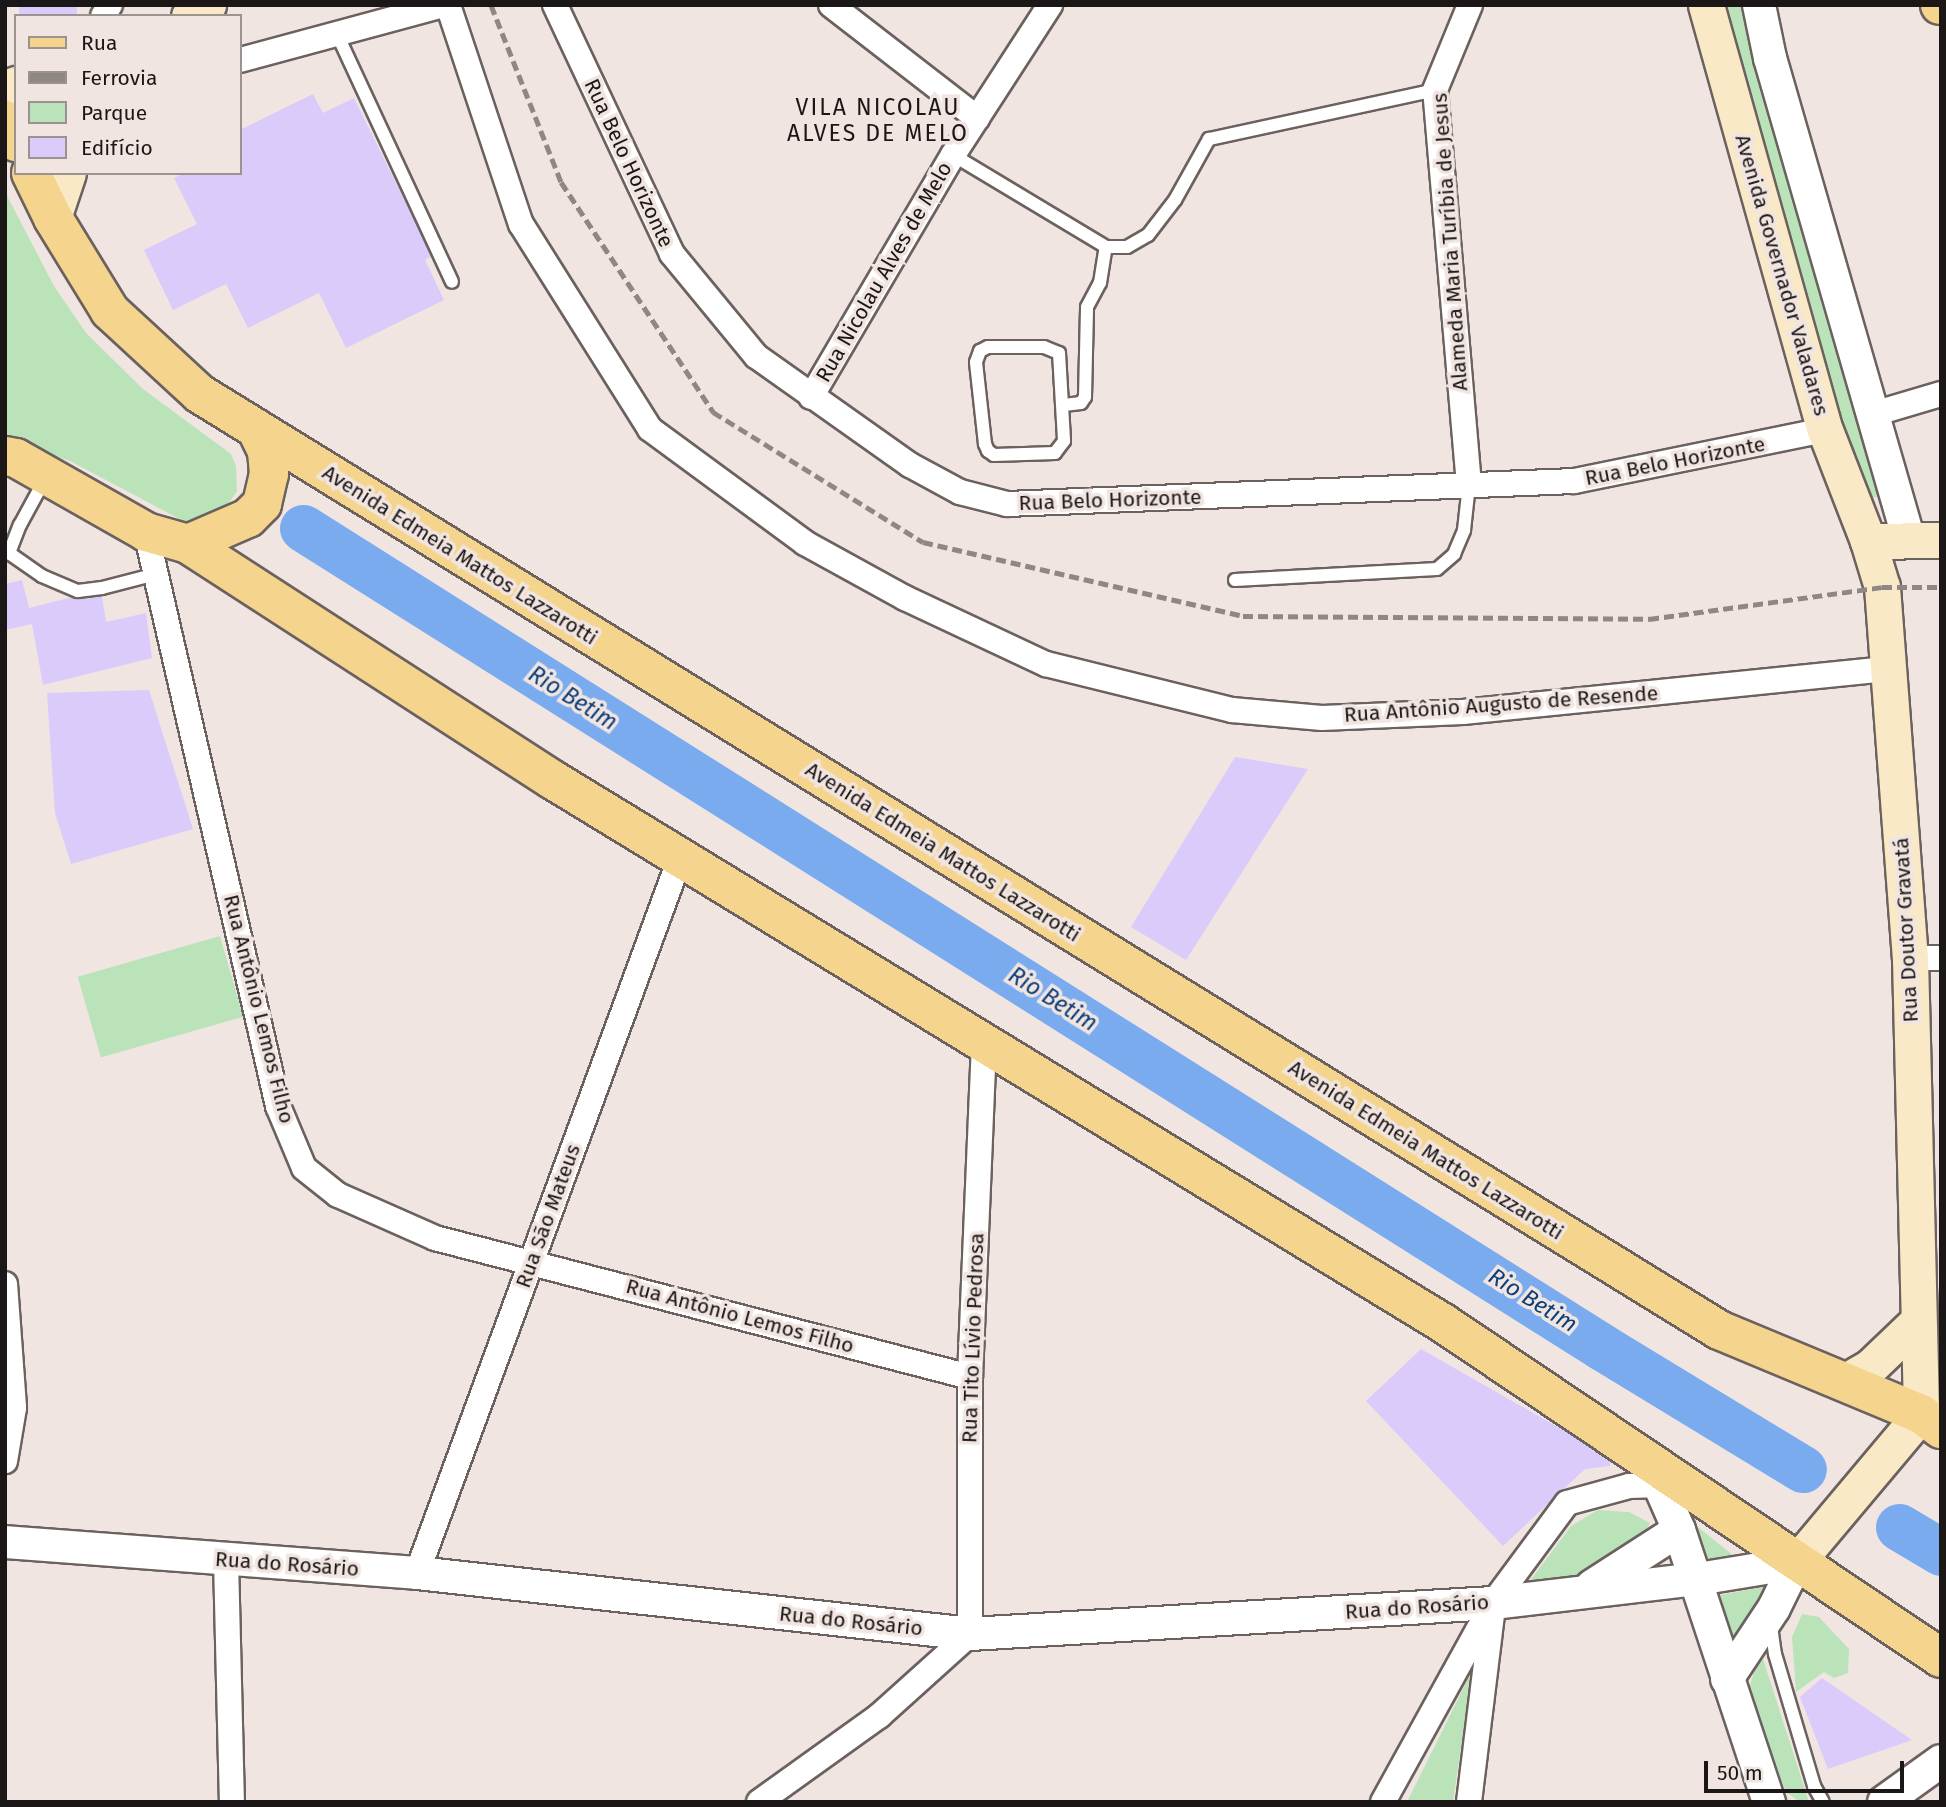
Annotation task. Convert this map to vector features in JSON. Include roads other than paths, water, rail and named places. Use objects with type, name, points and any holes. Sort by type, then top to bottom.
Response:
[{"type":"main road","points":[[192,14],[208,5]]},
{"type":"main road","name":"Avenida Governador Valadares","points":[[1706,5],[1825,430],[1868,541]]},
{"type":"main road","points":[[5,120],[14,138]]},
{"type":"main road","name":"Avenida Edmeia Mattos Lazzarotti","points":[[32,175],[53,218],[110,312],[201,394],[1719,1330],[1844,1381],[1931,1421]]},
{"type":"main road","points":[[53,218],[67,175]]},
{"type":"main road","points":[[188,544],[248,518],[262,504],[269,474],[267,451],[256,428]]},
{"type":"main road","points":[[5,456],[16,458],[146,532],[188,544],[373,666],[680,858],[1443,1323],[1656,1474],[1941,1658]]},
{"type":"main road","points":[[1868,541],[1925,540]]},
{"type":"main road","name":"Rua Doutor Gravatá","points":[[1868,541],[1882,587],[1889,669],[1925,958],[1918,1321],[1931,1421]]},
{"type":"main road","points":[[1844,1381],[1870,1367],[1918,1321]]},
{"type":"main road","points":[[1796,1563],[1931,1421]]},
{"type":"street","points":[[242,59],[446,5]]},
{"type":"street","name":"Rua Antônio Augusto de Resende","points":[[446,5],[521,224],[650,429],[805,543],[905,598],[1034,658],[1232,710],[1322,718],[1464,712],[1889,669]]},
{"type":"street","name":"Rua Belo Horizonte","points":[[555,5],[672,254],[757,356],[910,465],[960,492],[1007,504],[1574,481],[1825,430]]},
{"type":"street","points":[[831,5],[977,118]]},
{"type":"street","name":"Rua Nicolau Alves de Melo","points":[[811,397],[953,155],[1050,5]]},
{"type":"street","name":"Alameda Maria Turíbia de Jesus","points":[[1469,485],[1435,90],[1471,5]]},
{"type":"street","points":[[1759,5],[1774,71],[1873,414],[1925,540]]},
{"type":"street","points":[[1873,414],[1941,394]]},
{"type":"street","name":"Rua Antônio Lemos Filho","points":[[146,532],[278,1107],[304,1168],[338,1195],[435,1238],[970,1377]]},
{"type":"street","name":"Rua São Mateus","points":[[417,1573],[680,858]]},
{"type":"street","name":"Rua Tito Lívio Pedrosa","points":[[970,1634],[970,1377],[985,1043]]},
{"type":"street","points":[[5,1284],[14,1408],[5,1461]]},
{"type":"street","points":[[1383,1802],[1493,1603],[1567,1503],[1629,1486],[1656,1474],[1696,1579],[1769,1802]]},
{"type":"street","points":[[1586,1590],[1679,1530]]},
{"type":"street","name":"Rua do Rosário","points":[[5,1542],[417,1573],[970,1634],[1493,1603],[1696,1579],[1796,1563]]},
{"type":"street","points":[[226,1560],[232,1802]]},
{"type":"street","points":[[1727,1679],[1774,1608],[1796,1563]]},
{"type":"street","points":[[1469,1802],[1493,1603]]},
{"type":"street","points":[[759,1802],[879,1716],[970,1634]]},
{"type":"street","points":[[1885,1802],[1941,1761]]},
{"type":"lane","points":[[337,34],[452,282]]},
{"type":"lane","points":[[953,155],[1106,247],[1127,247],[1148,235],[1175,200],[1209,139],[1435,90]]},
{"type":"lane","points":[[1064,405],[1081,403],[1085,397],[1087,307],[1100,283],[1106,247]]},
{"type":"lane","points":[[988,347],[1053,348],[1062,358],[1064,405],[1064,441],[1055,453],[994,455],[988,451],[985,444],[976,362],[980,351],[988,347]]},
{"type":"lane","points":[[47,475],[7,554],[42,576],[78,591],[102,588],[156,574]]},
{"type":"lane","points":[[1235,580],[1437,569],[1454,554],[1464,530],[1469,485]]},
{"type":"lane","points":[[1774,1608],[1770,1633],[1775,1654],[1814,1786],[1823,1802]]},
{"type":"waterway","name":"Rio Betim","points":[[303,528],[1602,1347],[1803,1469]]},
{"type":"waterway","name":"Rio Betim","points":[[1899,1527],[1941,1552]]},
{"type":"railway","points":[[491,5],[561,182],[713,412],[923,542],[1243,616],[1649,619],[1882,587],[1941,587]]},
{"type":"district","name":"VILA NICOLAU ALVES DE MELO","points":[[878,120]]}]
